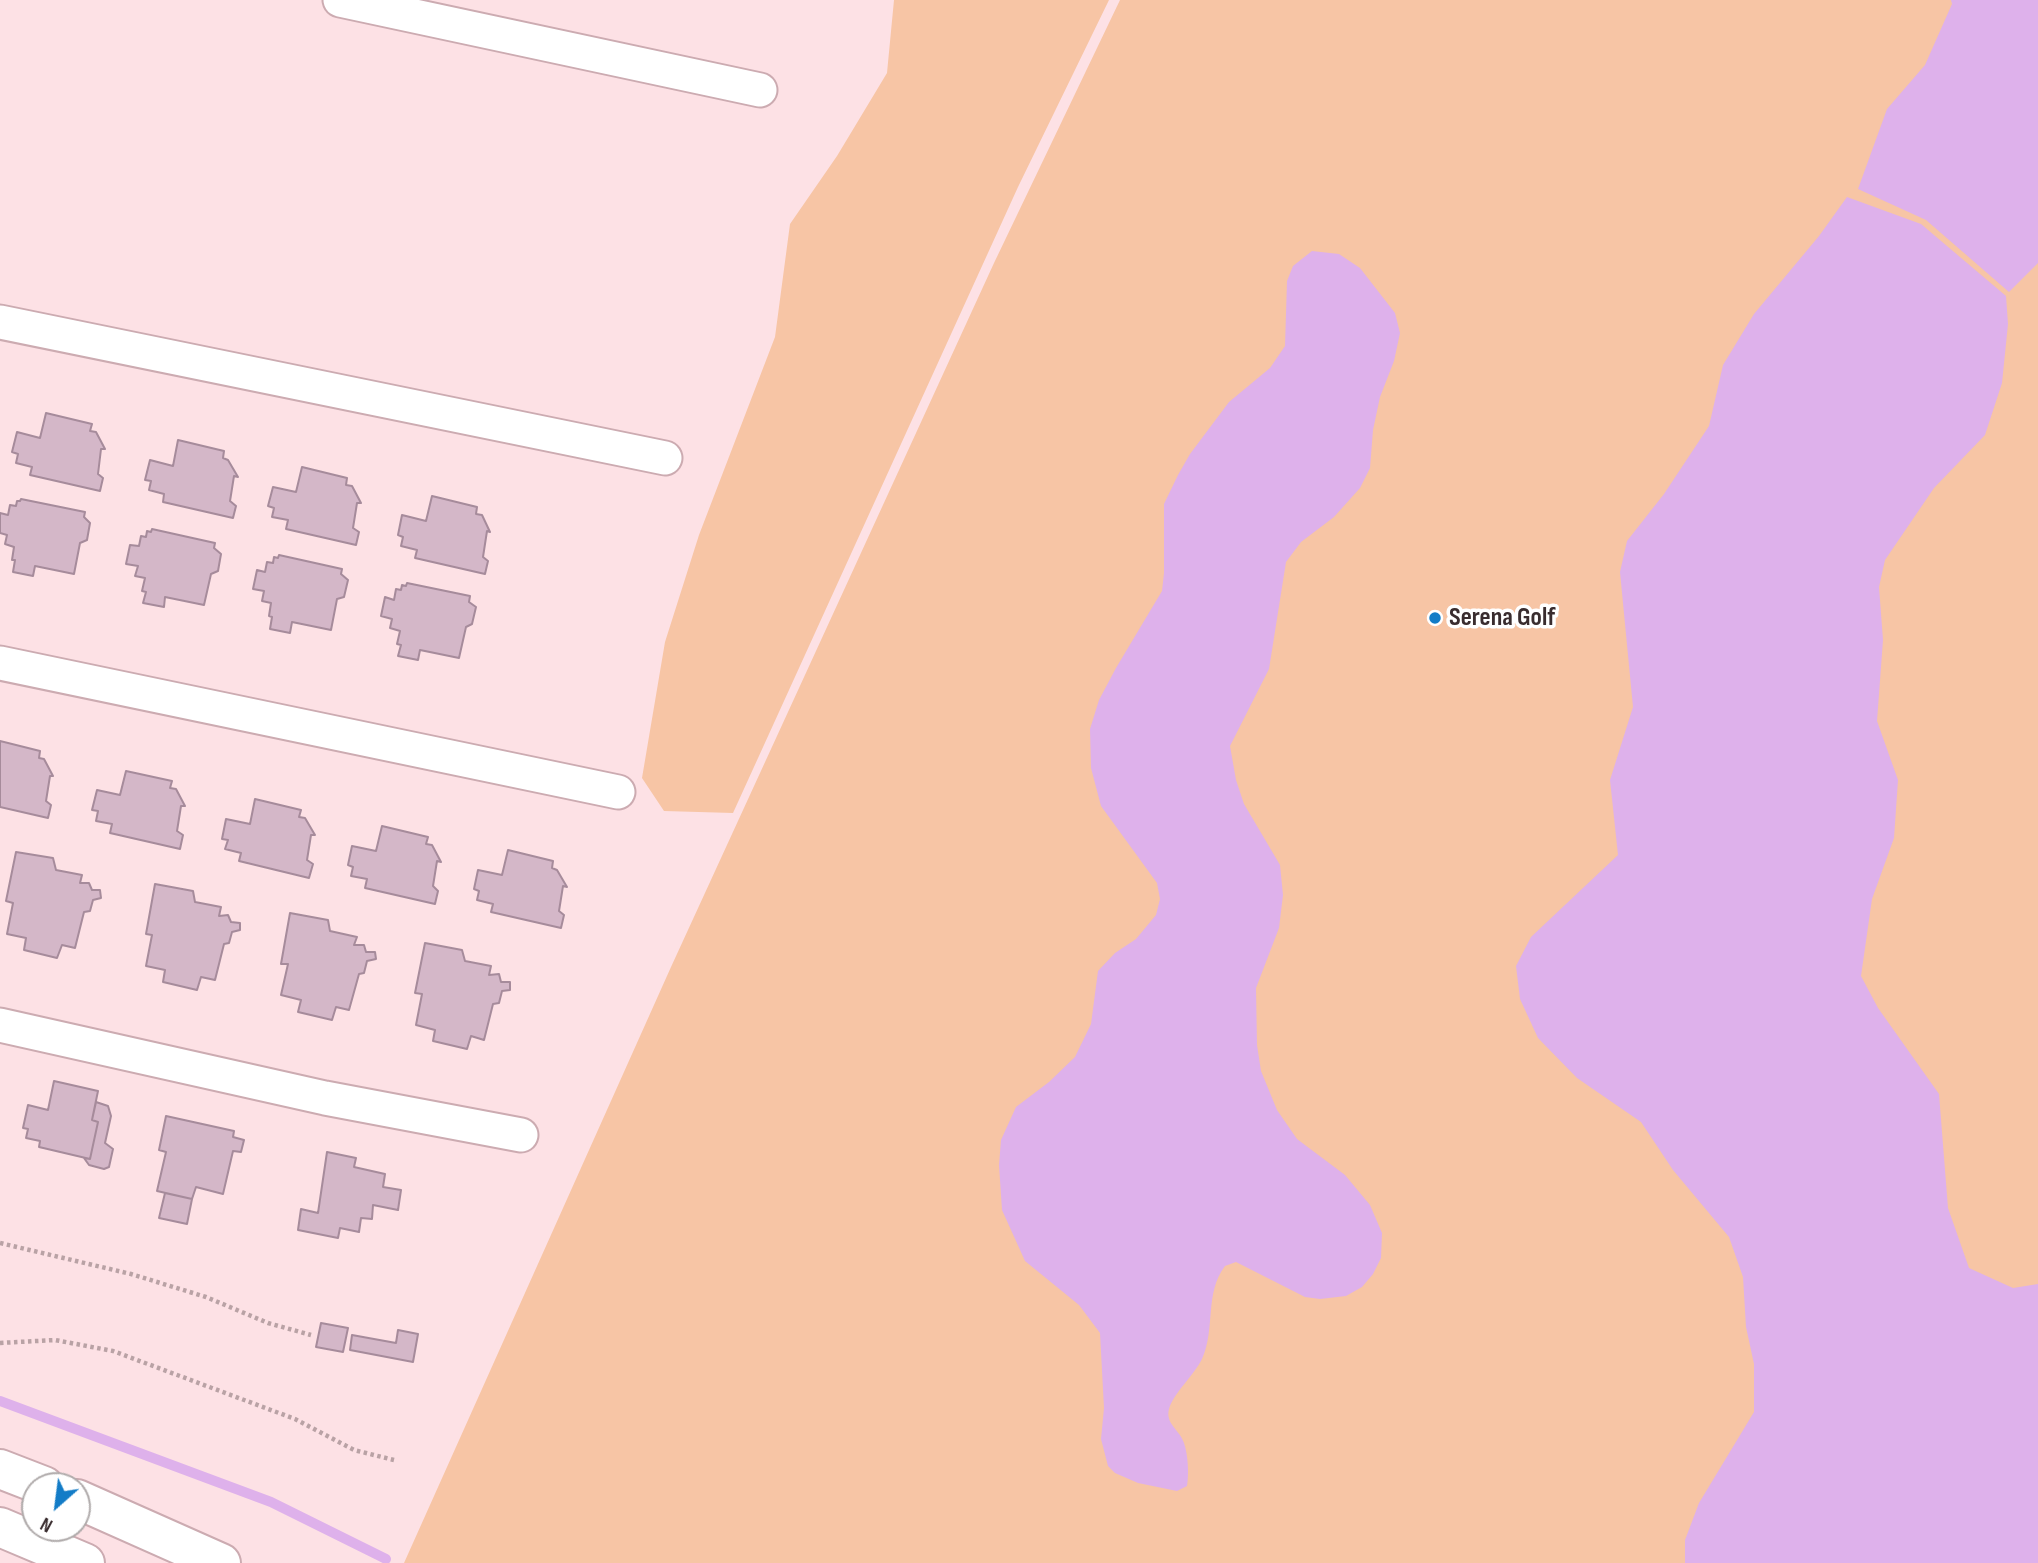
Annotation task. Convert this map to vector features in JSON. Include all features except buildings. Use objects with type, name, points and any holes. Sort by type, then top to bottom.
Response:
[{"type":"highway","points":[[0,1469],[21,1477]]},
{"type":"highway","points":[[91,1505],[221,1563]]},
{"type":"highway","points":[[0,1527],[85,1563]]},
{"type":"street","points":[[340,0],[760,90]]},
{"type":"street","points":[[0,321],[665,458]]},
{"type":"street","points":[[0,663],[618,792]]},
{"type":"street","points":[[0,1026],[324,1098],[521,1135]]},
{"type":"path","points":[[0,1243],[143,1278],[206,1297],[268,1322],[311,1335]]},
{"type":"path","points":[[0,1343],[55,1340],[113,1351],[295,1419],[354,1450],[394,1460]]},
{"type":"shaded area","points":[[894,0],[1109,0],[1018,187],[733,813],[664,811],[642,778],[665,642],[699,535],[775,337],[790,224],[837,156],[887,73]]},
{"type":"shaded area","name":"Serena Golf","points":[[1120,0],[2038,0],[2038,1563],[404,1563],[671,967],[994,263]]},
{"type":"shaded area","points":[[1951,0],[2038,0],[2038,263],[2009,292],[1926,220],[1858,189],[1887,109],[1925,65],[1952,4]]},
{"type":"shaded area","points":[[1847,197],[1921,224],[2006,296],[2008,324],[2002,383],[1985,435],[1934,488],[1885,560],[1879,587],[1883,640],[1877,721],[1898,780],[1894,838],[1872,899],[1861,976],[1878,1008],[1939,1094],[1948,1208],[1969,1268],[2013,1288],[2038,1284],[2038,1563],[1685,1563],[1685,1540],[1699,1503],[1754,1412],[1754,1364],[1746,1327],[1743,1277],[1729,1237],[1673,1170],[1641,1122],[1577,1078],[1538,1038],[1520,999],[1516,966],[1531,937],[1618,855],[1610,780],[1633,707],[1620,572],[1627,541],[1664,494],[1709,426],[1723,365],[1754,314],[1819,236]]},
{"type":"shaded area","points":[[1312,251],[1339,254],[1360,268],[1395,313],[1400,333],[1394,361],[1380,397],[1373,430],[1370,468],[1360,488],[1334,517],[1301,542],[1286,562],[1269,669],[1230,746],[1236,780],[1244,804],[1280,865],[1283,895],[1279,928],[1256,988],[1257,1045],[1261,1071],[1277,1110],[1297,1139],[1345,1175],[1370,1205],[1382,1233],[1381,1258],[1362,1287],[1346,1296],[1320,1299],[1305,1297],[1236,1262],[1225,1266],[1212,1300],[1209,1335],[1202,1359],[1169,1409],[1169,1419],[1182,1438],[1187,1458],[1187,1486],[1177,1491],[1138,1483],[1115,1473],[1108,1466],[1101,1439],[1104,1408],[1100,1333],[1079,1305],[1025,1261],[1002,1210],[999,1165],[1001,1140],[1016,1107],[1049,1082],[1075,1057],[1091,1024],[1098,971],[1115,953],[1136,939],[1156,915],[1160,899],[1157,883],[1101,806],[1091,768],[1090,729],[1099,700],[1162,591],[1164,504],[1190,454],[1229,402],[1270,368],[1285,346],[1287,281],[1293,266]]},
{"type":"waterway","points":[[0,1401],[271,1502],[386,1559]]},
{"type":"place","name":"Serena Golf","points":[[1435,618]]}]
